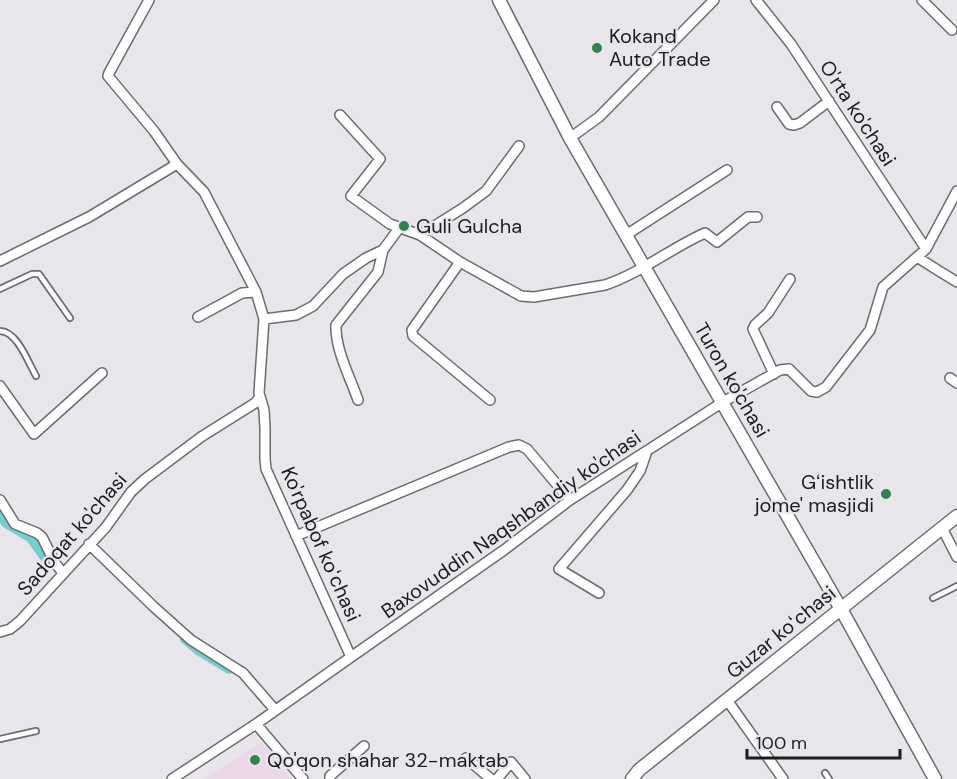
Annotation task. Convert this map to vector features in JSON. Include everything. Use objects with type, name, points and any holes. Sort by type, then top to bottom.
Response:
[{"type":"main road","name":"Turon ko'chasi","points":[[499,0],[570,138],[841,609],[935,779]]},
{"type":"main road","name":"Guzar koʻchasi","points":[[632,779],[639,770],[957,516]]},
{"type":"street","name":"Ko'rpabof koʻchasi","points":[[149,0],[108,75],[154,131],[177,164],[204,192],[256,292],[264,319],[258,393],[264,410],[266,469],[351,657]]},
{"type":"street","points":[[570,138],[599,117],[714,0]]},
{"type":"street","name":"O'rta ko'chasi","points":[[756,0],[791,44],[926,249]]},
{"type":"street","points":[[922,0],[952,30]]},
{"type":"street","points":[[777,107],[789,124],[794,125],[829,102]]},
{"type":"street","points":[[340,116],[380,159],[351,196],[390,224],[420,235],[460,262],[522,296],[605,285],[644,267],[705,233],[717,242],[748,217],[756,217]]},
{"type":"street","points":[[420,235],[486,191],[519,146]]},
{"type":"street","points":[[0,261],[89,217],[177,164]]},
{"type":"street","points":[[626,235],[727,170]]},
{"type":"street","points":[[790,279],[768,313],[753,329],[774,374],[780,370],[789,369],[811,391],[817,392],[826,387],[870,330],[884,287],[926,249],[957,191]]},
{"type":"street","points":[[358,400],[338,346],[336,325],[378,272],[383,250],[400,227]]},
{"type":"street","points":[[264,319],[296,315],[313,306],[343,274],[366,258],[383,250]]},
{"type":"street","points":[[917,257],[957,282]]},
{"type":"street","points":[[460,262],[412,333],[490,400]]},
{"type":"street","points":[[198,316],[242,293],[256,292]]},
{"type":"street","points":[[0,386],[34,434],[102,373]]},
{"type":"street","name":"Baxovuddin Naqshbandiy ko'chasi","points":[[172,779],[256,724],[504,550],[570,500],[723,402],[774,374]]},
{"type":"street","name":"Sadoqat ko'chasi","points":[[0,632],[10,629],[20,621],[106,527],[131,492],[144,479],[255,403],[260,397]]},
{"type":"street","points":[[297,536],[509,447],[519,446],[527,449],[570,500]]},
{"type":"street","points":[[600,593],[559,569],[627,490],[640,471],[647,451]]},
{"type":"street","points":[[0,500],[15,524],[42,537],[55,563],[63,573]]},
{"type":"street","points":[[942,528],[957,557]]},
{"type":"street","points":[[89,544],[191,640],[243,673],[275,710]]},
{"type":"street","points":[[727,700],[783,779]]},
{"type":"street","points":[[256,724],[303,779]]},
{"type":"street","points":[[330,779],[330,776],[364,746]]},
{"type":"street","points":[[466,758],[491,779]]},
{"type":"street","points":[[497,779],[512,762],[525,779]]},
{"type":"lane","points":[[0,289],[32,274],[39,274],[70,318]]},
{"type":"lane","points":[[0,332],[5,331],[15,338],[36,376]]},
{"type":"lane","points":[[933,598],[957,586]]},
{"type":"lane","points":[[0,739],[36,731]]},
{"type":"lane","points":[[825,773],[829,779]]},
{"type":"shaded area","name":"Qo'qon shahar 32-maktab","points":[[262,742],[291,779],[203,779]]},
{"type":"waterway","points":[[0,513],[6,523],[31,538],[49,563]]},
{"type":"waterway","points":[[185,639],[229,669]]},
{"type":"place","name":"Kokand Auto Trade","points":[[597,48]]},
{"type":"place","name":"Guli Gulcha","points":[[404,226]]},
{"type":"place","name":"Gʻishtlik jome' masjidi","points":[[886,494]]},
{"type":"place","name":"Qo'qon shahar 32-maktab","points":[[255,760]]}]
